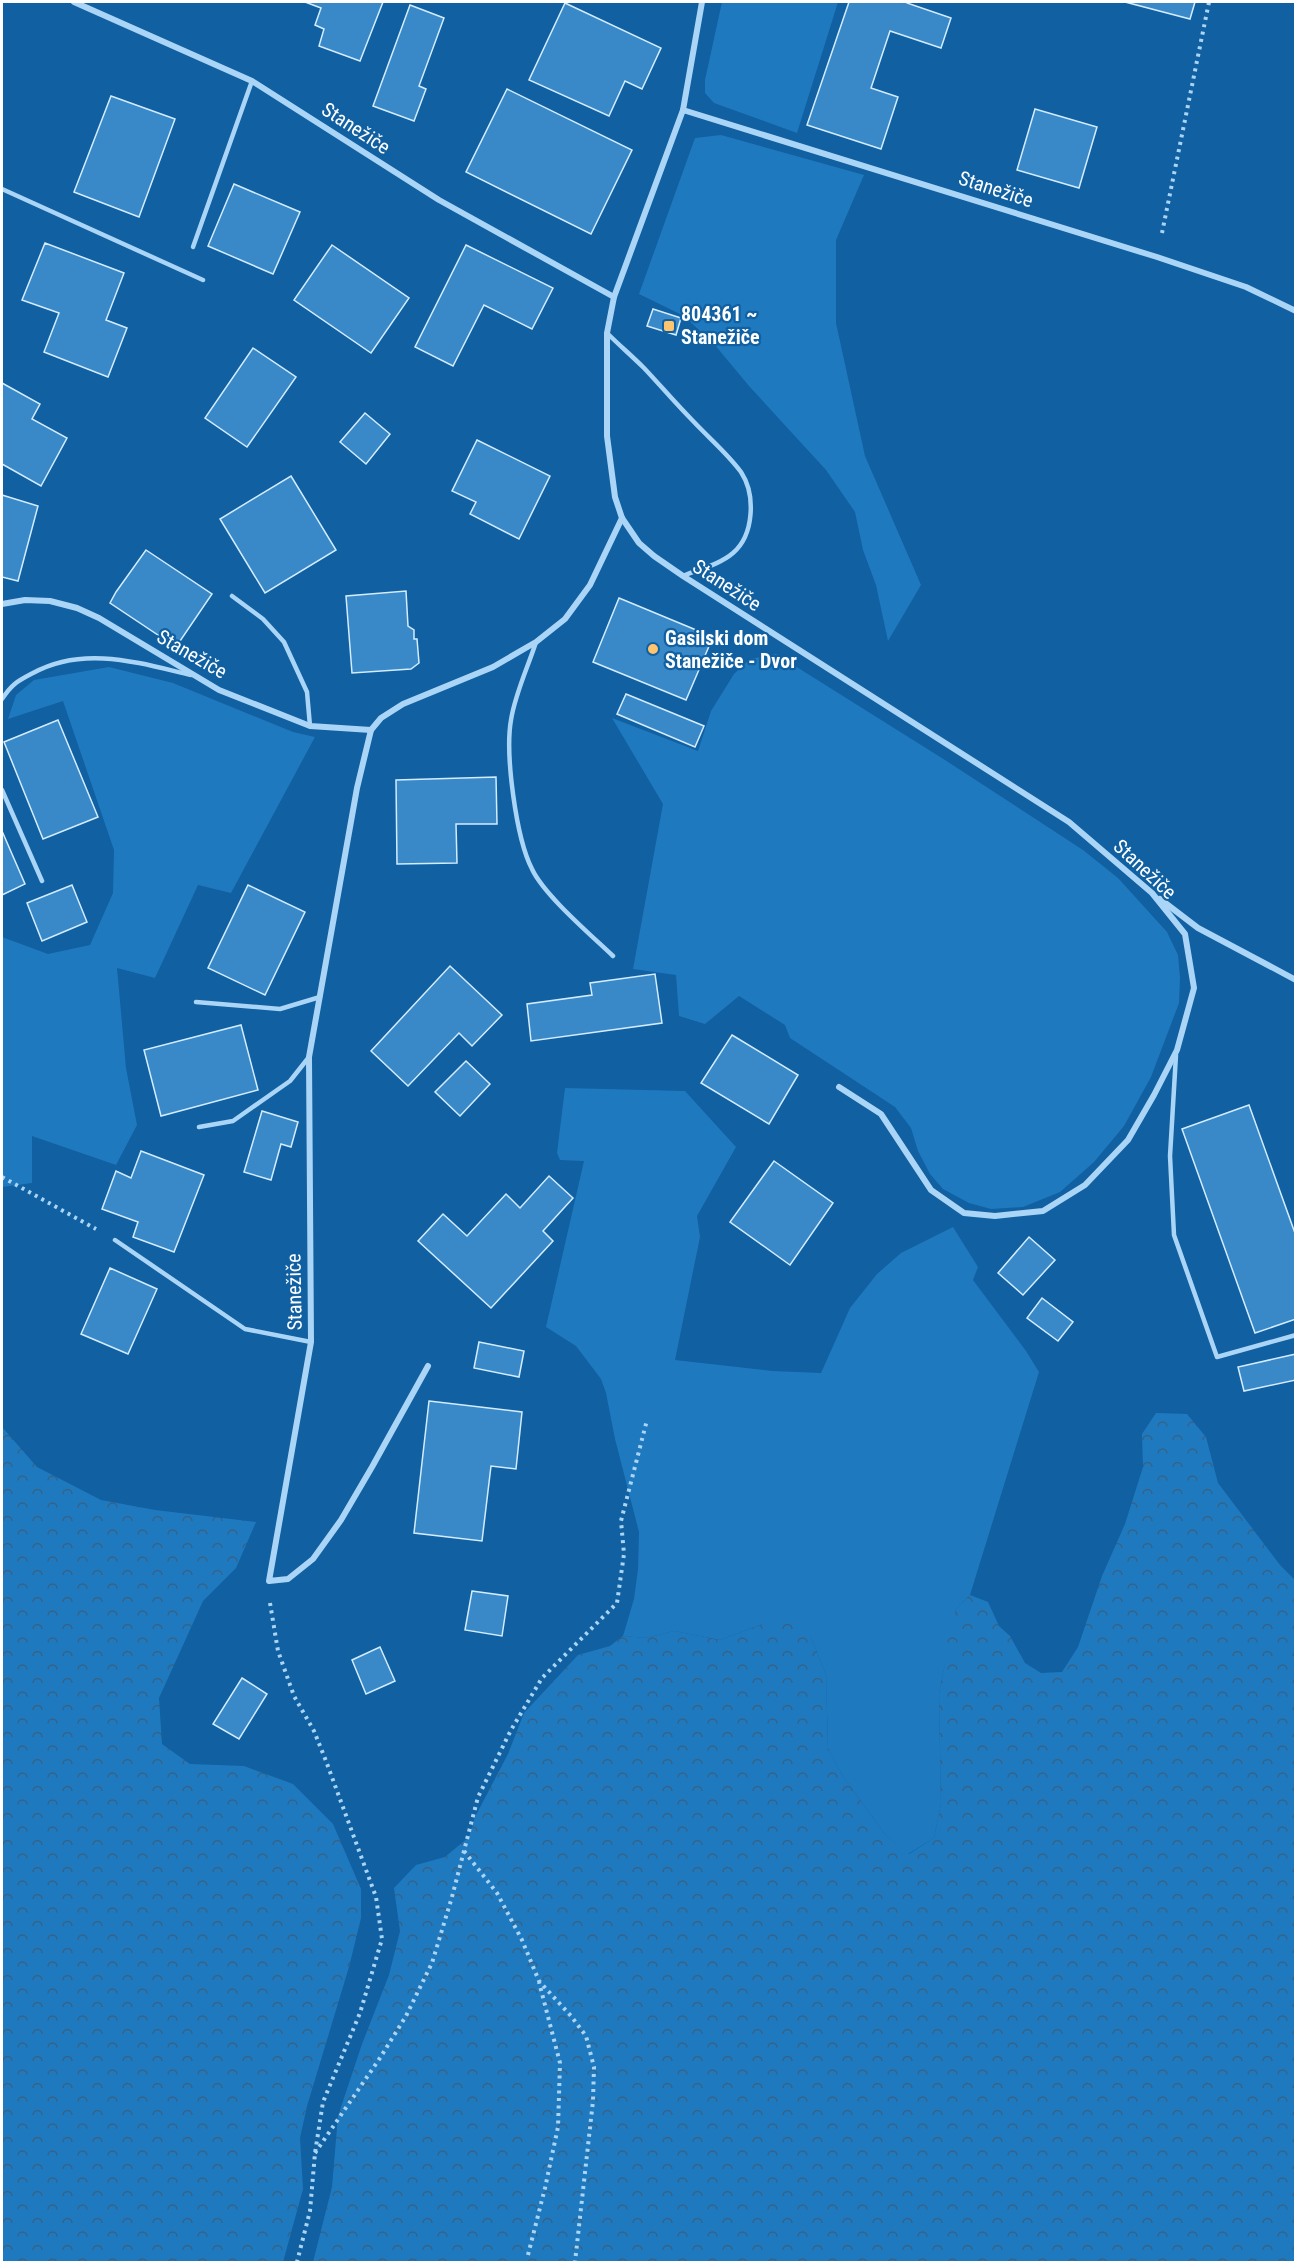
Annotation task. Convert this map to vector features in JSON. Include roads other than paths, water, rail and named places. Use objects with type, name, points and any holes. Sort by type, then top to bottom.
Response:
[{"type":"street","name":"Stanežiče","points":[[74,2],[252,81],[439,200],[614,297]]},
{"type":"street","name":"Stanežiče","points":[[702,2],[683,110],[614,297],[607,333],[607,436],[615,497],[622,518],[639,543],[682,576],[1069,822],[1152,893],[1185,934],[1194,988],[1177,1050],[1128,1140],[1085,1185],[1043,1211],[995,1216],[964,1213],[931,1190],[881,1114],[839,1087]]},
{"type":"street","name":"Stanežiče","points":[[683,110],[1157,257],[1246,287],[1296,311]]},
{"type":"street","points":[[371,730],[381,718],[403,704],[493,668],[536,642],[565,619],[591,585],[622,518]]},
{"type":"street","name":"Stanežiče","points":[[2,604],[42,600],[77,608],[99,618],[219,690],[310,726],[371,730],[357,788],[309,1057],[311,1342],[269,1581],[288,1579],[313,1559],[372,1467],[428,1366]]},
{"type":"street","points":[[1152,893],[1198,928],[1296,980]]},
{"type":"lane","points":[[193,247],[252,81]]},
{"type":"lane","points":[[2,189],[203,279]]},
{"type":"lane","points":[[607,333],[644,368],[660,388],[734,465],[748,486],[752,506],[749,522],[744,537],[734,552],[719,562],[682,576]]},
{"type":"lane","points":[[232,596],[262,619],[284,642],[307,692],[310,726]]},
{"type":"lane","points":[[536,642],[510,721],[510,778],[522,839],[532,870],[548,891],[613,956]]},
{"type":"lane","points":[[2,699],[12,684],[43,667],[82,657],[119,659],[191,675]]},
{"type":"lane","points":[[2,790],[42,881]]},
{"type":"lane","points":[[196,1002],[280,1010],[320,997]]},
{"type":"lane","points":[[1177,1050],[1170,1156],[1174,1235],[1217,1357],[1296,1335]]},
{"type":"lane","points":[[199,1127],[233,1121],[290,1081],[309,1057]]},
{"type":"lane","points":[[115,1240],[245,1329],[311,1342]]},
{"type":"place","name":"804361 ~ Stanežiče","points":[[669,326]]},
{"type":"place","name":"Gasilski dom Stanežiče - Dvor","points":[[653,649]]}]
